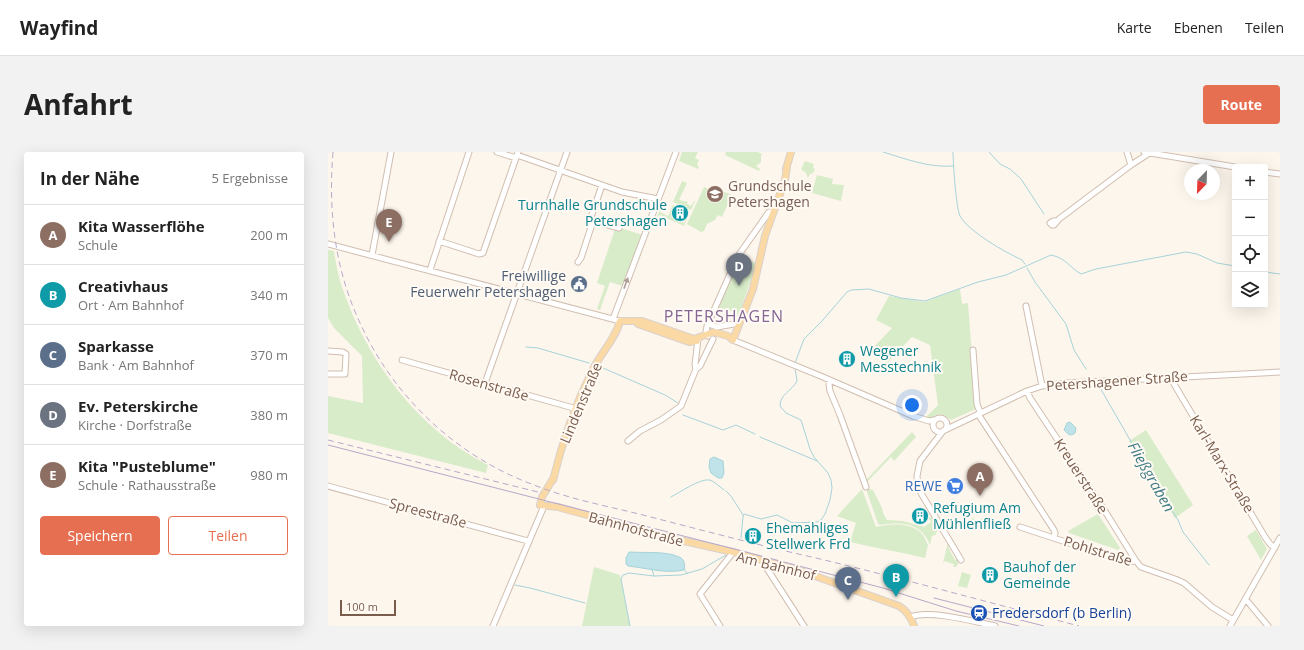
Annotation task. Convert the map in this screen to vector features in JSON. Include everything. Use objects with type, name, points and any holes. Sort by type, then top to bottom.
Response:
[{"type":"main road","points":[[620,321],[642,321],[689,338],[698,339],[709,337],[717,332],[728,336],[733,340],[750,297],[765,236],[792,152]]},
{"type":"main road","name":"Lindenstraße","points":[[542,505],[542,497],[554,477],[563,445],[593,370],[616,332],[620,321]]},
{"type":"main road","name":"Bahnhofstraße","points":[[542,505],[558,507],[688,543],[732,552]]},
{"type":"main road","name":"Am Bahnhof","points":[[732,552],[826,579],[903,609],[910,617]]},
{"type":"main road","points":[[910,617],[914,626]]},
{"type":"street","points":[[372,255],[391,152]]},
{"type":"street","points":[[430,270],[469,152]]},
{"type":"street","points":[[497,152],[517,155],[636,196],[658,199]]},
{"type":"street","points":[[485,383],[567,152]]},
{"type":"street","points":[[613,319],[676,152]]},
{"type":"street","points":[[1127,152],[1131,165]]},
{"type":"street","points":[[1056,221],[1148,152],[1232,166]]},
{"type":"street","points":[[439,241],[479,254],[483,253],[517,155]]},
{"type":"street","points":[[1268,172],[1280,174]]},
{"type":"street","points":[[602,185],[590,220],[619,228]]},
{"type":"street","points":[[628,441],[640,431],[661,420],[681,406],[696,369],[700,366],[709,337],[706,329],[738,256],[769,212],[773,212]]},
{"type":"street","points":[[578,262],[582,258],[593,221]]},
{"type":"street","points":[[755,232],[765,236]]},
{"type":"street","points":[[328,244],[620,321]]},
{"type":"street","points":[[1026,306],[1042,386]]},
{"type":"street","points":[[708,324],[717,327],[734,324]]},
{"type":"street","points":[[696,369],[695,365],[698,339]]},
{"type":"street","name":"Petershagener Straße","points":[[733,340],[913,416],[929,421],[940,418],[950,423],[962,421]]},
{"type":"street","points":[[973,350],[979,413],[1054,530],[1054,538]]},
{"type":"street","points":[[328,351],[343,352],[346,354],[345,374],[328,374]]},
{"type":"street","name":"Rosenstraße","points":[[402,360],[577,410]]},
{"type":"street","name":"Petershagener Straße","points":[[913,416],[938,432],[1027,391],[1042,386],[1067,383],[1280,372]]},
{"type":"street","name":"Karl-Marx-Straße","points":[[1172,377],[1174,384],[1265,537],[1275,548]]},
{"type":"street","points":[[830,380],[830,391],[866,487]]},
{"type":"street","name":"Kreuerstraße","points":[[1027,391],[1030,398],[1136,561]]},
{"type":"street","points":[[927,451],[934,437],[934,420]]},
{"type":"street","points":[[946,421],[947,425],[944,430],[939,435],[935,443],[922,457],[918,465],[918,488],[961,560]]},
{"type":"street","name":"Spreestraße","points":[[328,486],[528,541]]},
{"type":"street","points":[[493,626],[542,505]]},
{"type":"street","name":"Pohlstraße","points":[[1020,527],[1127,562],[1136,561],[1141,567],[1184,583],[1212,607],[1233,620]]},
{"type":"street","points":[[1230,626],[1280,538]]},
{"type":"street","name":"Am Bahnhof","points":[[720,626],[700,594],[732,552]]},
{"type":"street","points":[[766,561],[767,568],[804,626]]},
{"type":"street","points":[[1245,600],[1268,626]]},
{"type":"street","points":[[910,617],[917,614],[944,616],[995,626]]},
{"type":"green space","points":[[682,152],[698,152],[695,158],[699,160],[697,165],[699,167],[698,169],[679,161]]},
{"type":"green space","points":[[726,152],[758,152],[762,154],[761,162],[756,166],[760,169],[759,171],[725,155]]},
{"type":"green space","points":[[805,161],[814,164],[813,168],[815,169],[808,178],[806,173],[801,169]]},
{"type":"green space","points":[[817,175],[833,179],[832,184],[844,185],[841,201],[812,193]]},
{"type":"green space","points":[[682,181],[687,183],[679,200],[688,202],[687,204],[691,206],[695,201],[691,210],[673,202]]},
{"type":"green space","points":[[704,187],[709,189],[712,187],[732,195],[722,217],[718,215],[715,220],[707,224],[704,231],[701,232],[687,224]]},
{"type":"green space","points":[[664,200],[665,201],[660,212],[668,216],[673,205],[676,206],[671,217],[684,223],[686,218],[687,219],[684,226],[660,215],[657,217]]},
{"type":"green space","points":[[620,228],[643,235],[623,286],[610,282],[600,310],[597,309],[605,286],[597,283],[615,229],[619,231]]},
{"type":"green space","points":[[328,250],[334,251],[341,283],[353,314],[366,341],[381,367],[398,391],[439,433],[488,465],[486,473],[328,433],[328,396],[363,403],[362,356],[334,328],[328,318]]},
{"type":"green space","points":[[746,259],[756,263],[738,317],[728,319],[727,316],[731,317],[733,312],[724,309],[722,314],[725,315],[722,318],[718,316],[719,312],[715,311],[735,270],[741,273]]},
{"type":"green space","points":[[960,289],[962,304],[968,303],[976,409],[951,420],[940,415],[930,419],[926,417],[938,405],[930,345],[912,337],[886,364],[871,350],[892,328],[876,320],[889,296],[924,302]]},
{"type":"green space","points":[[715,312],[713,320],[715,321],[714,324],[710,322]]},
{"type":"green space","points":[[1146,430],[1193,505],[1175,518],[1129,441]]},
{"type":"green space","points":[[912,432],[916,437],[894,461],[891,457],[866,483],[866,480]]},
{"type":"green space","points":[[866,484],[869,489],[873,490],[887,520],[903,521],[924,527],[931,522],[929,518],[932,517],[939,529],[935,535],[932,536],[930,545],[926,537],[921,532],[910,525],[878,524],[867,492]]},
{"type":"green space","points":[[862,489],[876,527],[886,525],[904,525],[920,532],[928,545],[925,558],[850,542],[856,523],[837,516]]},
{"type":"green space","points":[[1098,514],[1120,548],[1118,550],[1069,533],[1068,531]]},
{"type":"green space","points":[[972,518],[979,520],[984,518],[992,530],[969,524]]},
{"type":"green space","points":[[1256,530],[1267,549],[1261,560],[1247,536]]},
{"type":"green space","points":[[948,542],[950,545],[948,547],[955,560],[958,558],[958,564],[955,567],[953,567],[954,564],[944,561],[943,564]]},
{"type":"green space","points":[[594,567],[620,575],[630,626],[582,626]]},
{"type":"green space","points":[[962,572],[971,575],[967,588],[958,586]]},
{"type":"water","points":[[1070,422],[1076,428],[1075,433],[1072,435],[1068,434],[1064,430],[1067,423]]},
{"type":"water","points":[[714,457],[723,461],[724,473],[722,478],[718,478],[711,473],[709,467],[710,459]]},
{"type":"water","points":[[629,552],[674,555],[681,558],[683,561],[684,570],[663,571],[628,566],[626,564],[626,558]]},
{"type":"waterway","points":[[883,152],[936,166],[954,166]]},
{"type":"waterway","points":[[953,152],[956,195],[960,216],[979,235],[997,247],[1022,260],[1025,264]]},
{"type":"waterway","points":[[989,152],[1000,164],[1010,169],[1021,179],[1044,214]]},
{"type":"waterway","points":[[795,363],[804,339],[847,292],[851,290],[869,289],[901,298],[925,301],[978,282],[1006,275],[1051,255],[1064,260],[1081,274],[1096,269],[1186,252],[1197,254],[1217,263],[1232,266]]},
{"type":"waterway","name":"Fließgraben","points":[[1027,268],[1035,282],[1066,324],[1074,350],[1086,369]]},
{"type":"waterway","points":[[1268,272],[1280,274]]},
{"type":"waterway","points":[[526,347],[538,348],[589,363]]},
{"type":"waterway","points":[[603,368],[665,395],[678,403]]},
{"type":"waterway","points":[[741,538],[744,514],[761,519],[777,515],[793,523],[817,522],[821,520],[825,514],[830,500],[832,488],[831,480],[828,473],[814,457],[801,420],[786,413],[780,406],[784,395],[797,381],[795,368]]},
{"type":"waterway","name":"Fließgraben","points":[[1099,386],[1160,492],[1178,520],[1183,532],[1209,565]]},
{"type":"waterway","points":[[683,415],[723,430],[736,425],[755,434]]},
{"type":"waterway","points":[[760,437],[817,461]]},
{"type":"waterway","points":[[671,497],[695,483],[706,480],[716,483],[724,490]]},
{"type":"waterway","points":[[726,491],[743,515]]},
{"type":"waterway","points":[[630,626],[621,579],[623,575],[629,573],[654,576],[681,575],[702,569],[726,555]]},
{"type":"waterway","points":[[652,569],[654,576]]},
{"type":"waterway","points":[[684,569],[687,573]]},
{"type":"waterway","points":[[515,585],[585,603]]},
{"type":"tram line","points":[[328,445],[742,551],[883,588],[956,611],[1019,626]]},
{"type":"tram line","points":[[934,598],[1044,626]]},
{"type":"railway","points":[[333,152],[332,197],[335,241],[345,284],[361,325],[375,352],[411,401],[455,442],[480,459],[506,473],[534,485],[574,498],[751,543],[882,574],[1079,626]]},
{"type":"railway","points":[[328,440],[542,493]]},
{"type":"place","name":"Grundschule Petershagen","points":[[715,194]]},
{"type":"place","name":"Turnhalle Grundschule Petershagen","points":[[680,213]]},
{"type":"place","name":"Kita \"Pusteblume\"","points":[[389,242]]},
{"type":"place","name":"Freiwillige Feuerwehr Petershagen","points":[[579,284]]},
{"type":"place","name":"Ev. Peterskirche","points":[[739,286]]},
{"type":"place","name":"Wegener Messtechnik","points":[[847,359]]},
{"type":"place","name":"REWE","points":[[955,486]]},
{"type":"place","name":"Kita Wasserflöhe","points":[[980,496]]},
{"type":"place","name":"Refugium Am Mühlenfließ","points":[[920,516]]},
{"type":"place","name":"Ehemahliges Stellwerk Frd","points":[[753,536]]},
{"type":"place","name":"Bauhof der Gemeinde","points":[[990,575]]},
{"type":"place","name":"Creativhaus","points":[[896,597]]},
{"type":"place","name":"Sparkasse","points":[[848,600]]},
{"type":"place","name":"Fredersdorf (b Berlin)","points":[[979,613]]},
{"type":"district","name":"PETERSHAGEN","points":[[724,316]]}]
